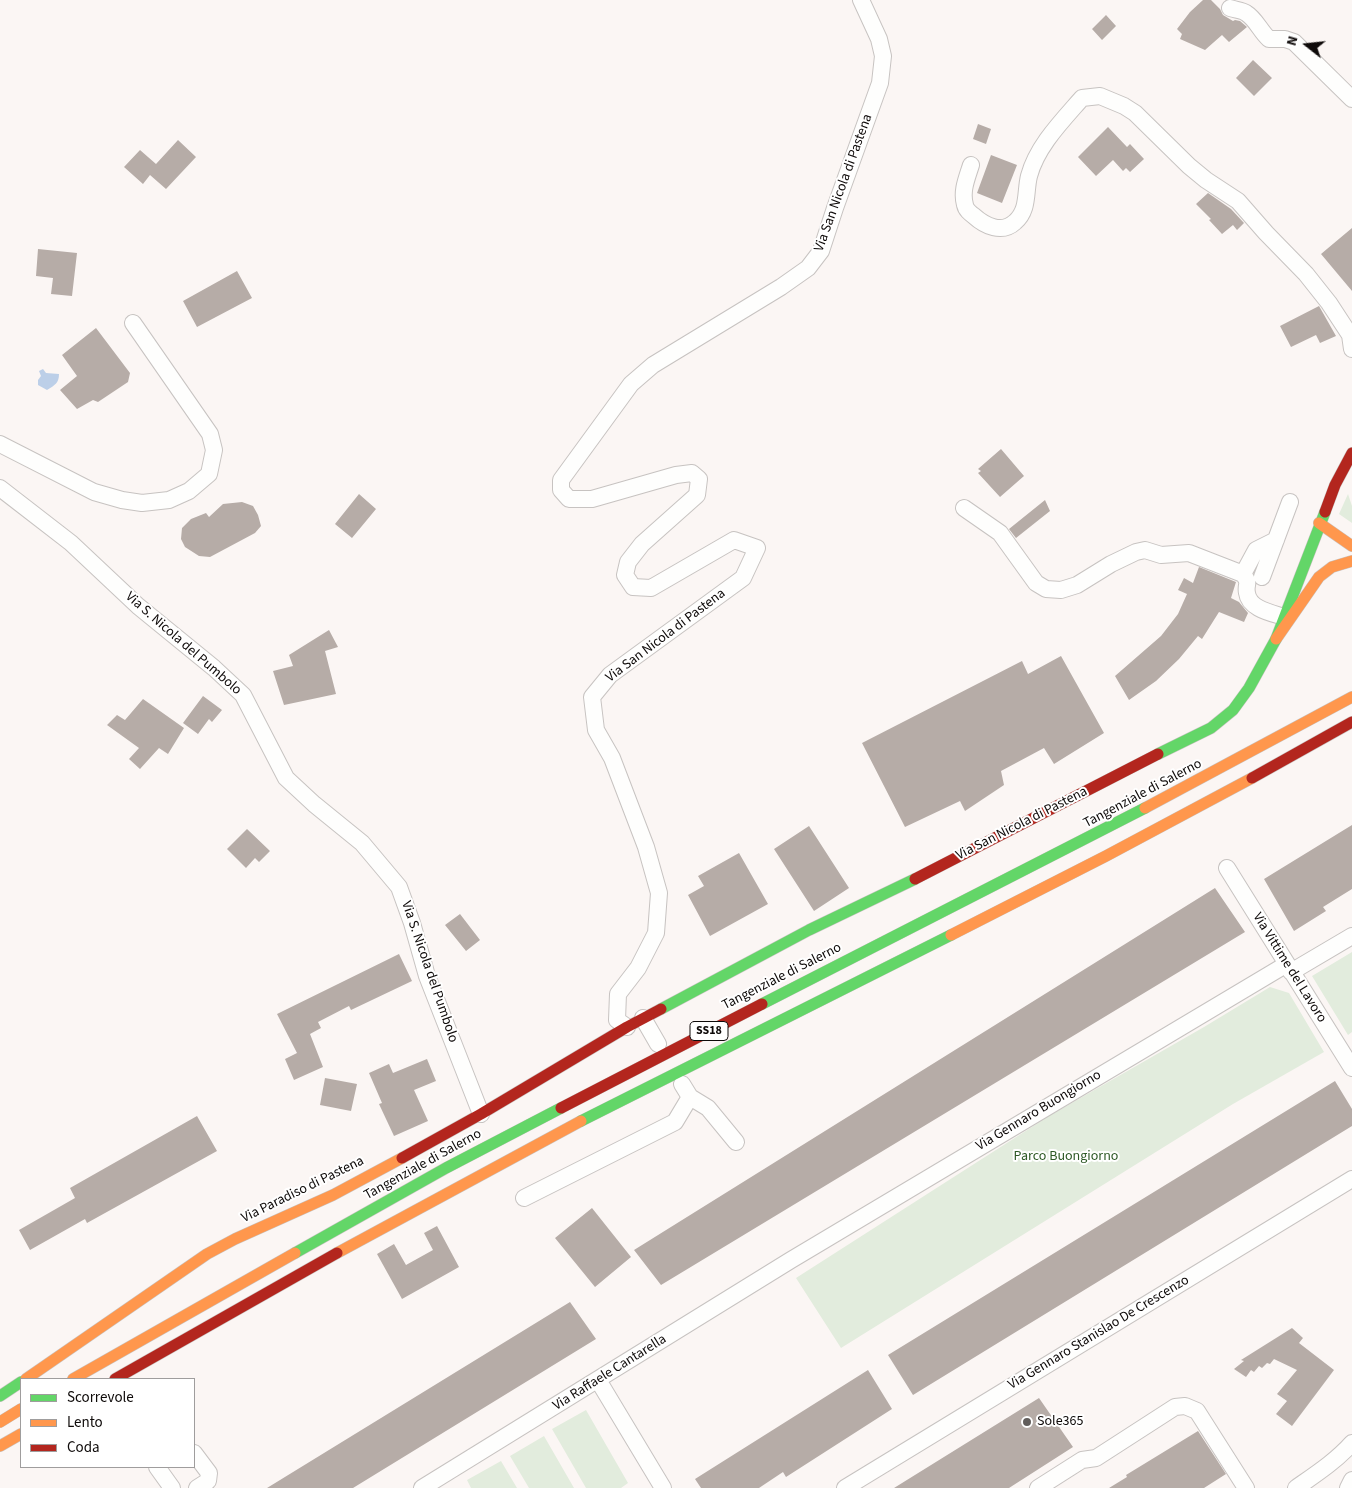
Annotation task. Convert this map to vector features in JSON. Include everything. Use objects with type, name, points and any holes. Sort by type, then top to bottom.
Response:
[{"type":"main road","name":"Via San Nicola di Pastena","points":[[628,1027],[809,930],[911,881],[1078,794],[1211,728],[1233,710],[1249,688],[1276,639],[1319,523],[1346,462],[1352,453]]},
{"type":"main road","points":[[1324,511],[1338,520]]},
{"type":"main road","points":[[1319,523],[1352,546]]},
{"type":"main road","points":[[1276,639],[1319,577],[1332,567],[1352,562]]},
{"type":"main road","points":[[1299,726],[1352,690]]},
{"type":"main road","name":"Tangenziale di Salerno","points":[[75,1378],[446,1168],[681,1045],[1117,824],[1352,697]]},
{"type":"main road","name":"SS18","points":[[117,1378],[347,1247],[570,1127],[1036,892],[1251,779],[1352,722]]},
{"type":"main road","points":[[1326,737],[1352,731]]},
{"type":"main road","name":"Via Paradiso di Pastena","points":[[28,1378],[207,1254],[333,1195],[481,1114],[628,1027]]},
{"type":"main road","points":[[0,1396],[20,1383]]},
{"type":"main road","points":[[0,1422],[20,1410]]},
{"type":"main road","points":[[0,1446],[20,1435]]},
{"type":"street","name":"Via San Nicola di Pastena","points":[[628,1027],[617,1020],[618,994],[638,968],[656,933],[659,893],[646,847],[612,758],[596,730],[592,697],[610,675],[743,578],[757,548],[734,540],[651,588],[633,587],[625,575],[628,562],[642,544],[697,495],[699,479],[692,473],[676,475],[592,499],[569,499],[561,490],[561,480],[631,384],[662,360],[781,287],[808,268],[821,251],[880,83],[883,56],[879,39],[861,0]]},
{"type":"street","points":[[1230,8],[1246,13],[1256,22],[1261,32],[1269,39],[1285,39],[1294,42],[1352,100]]},
{"type":"street","points":[[971,165],[963,188],[965,209],[982,223],[992,227],[1004,228],[1014,223],[1024,212],[1029,178],[1034,160],[1056,128],[1082,98],[1100,96],[1124,106],[1206,180],[1238,201],[1306,274],[1329,303],[1350,334],[1352,349]]},
{"type":"street","points":[[0,444],[94,492],[142,503],[169,500],[189,491],[209,474],[214,450],[210,434],[133,323]]},
{"type":"street","name":"Via S. Nicola del Pumbolo","points":[[0,488],[70,543],[138,606],[214,668],[243,695],[286,778],[314,804],[362,843],[400,887],[427,976],[481,1114]]},
{"type":"street","points":[[1262,577],[1290,502]]},
{"type":"street","points":[[964,508],[1000,533],[1036,583],[1046,589],[1061,590],[1077,585],[1111,564],[1136,552],[1145,550],[1160,555],[1190,553],[1243,574],[1248,581],[1247,593],[1251,603],[1261,609],[1284,617]]},
{"type":"street","points":[[1243,574],[1256,550],[1276,540]]},
{"type":"street","name":"Via Vittime del Lavoro","points":[[1227,868],[1352,1068]]},
{"type":"street","name":"Via Gennaro Buongiorno","points":[[792,1260],[1289,967],[1352,936]]},
{"type":"street","points":[[644,1018],[658,1044]]},
{"type":"street","points":[[524,1198],[674,1122],[686,1091],[708,1108],[736,1142]]},
{"type":"street","name":"Via Gennaro Stanislao De Crescenzo","points":[[845,1488],[1352,1178]]},
{"type":"street","name":"Via Raffaele Cantarella","points":[[426,1487],[792,1260]]},
{"type":"street","points":[[598,1380],[664,1488]]},
{"type":"street","points":[[1038,1488],[1082,1460],[1096,1458],[1175,1407],[1185,1406],[1197,1411],[1246,1488]]},
{"type":"street","points":[[1296,1488],[1343,1453],[1352,1443]]},
{"type":"street","points":[[195,1453],[209,1473],[208,1481],[197,1488]]},
{"type":"street","points":[[158,1468],[172,1488]]},
{"type":"street","points":[[1348,1488],[1352,1480]]},
{"type":"green space","points":[[1348,494],[1352,506],[1352,523],[1339,514]]},
{"type":"green space","points":[[1352,952],[1352,1032],[1348,1035],[1312,976]]},
{"type":"green space","name":"Parco Buongiorno","points":[[1270,987],[1289,993],[1324,1052],[1233,1104],[841,1348],[796,1278],[1049,1116]]},
{"type":"green space","points":[[586,1410],[628,1483],[621,1488],[586,1488],[552,1429]]},
{"type":"green space","points":[[544,1436],[574,1488],[529,1488],[510,1456]]},
{"type":"green space","points":[[501,1461],[517,1488],[471,1488],[467,1480]]},
{"type":"water","points":[[43,369],[46,373],[59,374],[56,383],[47,390],[38,385],[38,380],[41,376],[39,371]]},
{"type":"building","points":[[1203,0],[1211,0],[1223,15],[1233,21],[1240,21],[1247,27],[1229,42],[1222,35],[1205,50],[1180,39],[1182,34],[1177,29],[1190,12]]},
{"type":"building","points":[[1106,15],[1116,26],[1102,40],[1092,29]]},
{"type":"building","points":[[1253,60],[1272,78],[1254,96],[1236,78]]},
{"type":"building","points":[[978,124],[991,129],[986,144],[973,139]]},
{"type":"building","points":[[1108,127],[1127,147],[1130,144],[1144,159],[1130,172],[1126,168],[1123,171],[1113,160],[1096,176],[1078,157]]},
{"type":"building","points":[[178,140],[196,157],[166,189],[150,175],[143,184],[124,167],[140,150],[156,164]]},
{"type":"building","points":[[991,155],[1017,165],[1002,203],[977,193]]},
{"type":"building","points":[[1208,193],[1231,209],[1244,223],[1237,230],[1233,225],[1222,234],[1209,220],[1211,219],[1196,204]]},
{"type":"building","points":[[1352,228],[1352,291],[1321,254]]},
{"type":"building","points":[[38,249],[77,253],[72,296],[51,294],[53,278],[36,276]]},
{"type":"building","points":[[237,271],[252,298],[197,327],[183,301]]},
{"type":"building","points":[[1319,306],[1336,336],[1320,343],[1316,335],[1291,347],[1280,326]]},
{"type":"building","points":[[96,328],[130,373],[128,382],[98,402],[93,400],[77,409],[60,390],[77,376],[62,355]]},
{"type":"building","points":[[1001,449],[1024,476],[1000,497],[978,473],[981,471],[978,469]]},
{"type":"building","points":[[359,494],[376,509],[352,538],[335,524]]},
{"type":"building","points":[[1045,500],[1050,511],[1016,538],[1009,529]]},
{"type":"building","points":[[242,502],[253,506],[258,515],[261,526],[255,533],[210,557],[199,556],[185,547],[181,539],[182,528],[191,519],[206,513],[209,517],[223,504]]},
{"type":"building","points":[[1199,567],[1236,582],[1231,598],[1239,602],[1248,613],[1244,622],[1219,612],[1202,639],[1198,636],[1179,659],[1156,681],[1129,700],[1115,676],[1161,636],[1178,614],[1187,594],[1178,590],[1184,578],[1193,583]]},
{"type":"building","points":[[329,630],[338,647],[325,651],[336,694],[284,705],[273,671],[293,666],[289,655]]},
{"type":"building","points":[[1061,656],[1104,733],[1054,764],[1044,748],[1001,771],[1004,785],[965,811],[960,801],[905,827],[862,743],[1022,661],[1028,674]]},
{"type":"building","points":[[203,696],[222,710],[212,722],[209,719],[198,734],[183,723]]},
{"type":"building","points":[[143,699],[184,728],[168,754],[159,748],[140,769],[129,759],[139,748],[107,725],[117,715],[125,720]]},
{"type":"building","points":[[1352,825],[1352,889],[1323,907],[1326,911],[1294,931],[1264,879]]},
{"type":"building","points":[[809,826],[849,888],[814,911],[774,849]]},
{"type":"building","points":[[247,829],[270,851],[259,862],[255,858],[246,868],[227,849]]},
{"type":"building","points":[[739,853],[768,904],[710,936],[688,895],[704,886],[698,876]]},
{"type":"building","points":[[1215,888],[1245,932],[661,1285],[634,1250]]},
{"type":"building","points":[[460,914],[480,940],[466,951],[445,925]]},
{"type":"building","points":[[399,954],[412,981],[351,1010],[349,1006],[318,1022],[321,1028],[310,1034],[323,1067],[294,1080],[285,1059],[297,1053],[277,1014]]},
{"type":"building","points":[[427,1059],[436,1081],[414,1090],[428,1121],[394,1136],[379,1104],[382,1103],[369,1073],[389,1064],[393,1073]]},
{"type":"building","points":[[325,1078],[357,1084],[351,1111],[320,1105]]},
{"type":"building","points":[[1335,1081],[1352,1109],[1352,1126],[913,1395],[888,1355]]},
{"type":"building","points":[[197,1116],[217,1151],[87,1223],[85,1219],[30,1250],[19,1230],[75,1198],[70,1188]]},
{"type":"building","points":[[592,1208],[631,1257],[595,1287],[555,1238]]},
{"type":"building","points":[[437,1226],[459,1267],[402,1299],[377,1254],[394,1244],[406,1265],[433,1250],[424,1233]]},
{"type":"building","points":[[570,1302],[596,1339],[353,1488],[267,1488]]},
{"type":"building","points":[[1292,1328],[1303,1338],[1299,1343],[1334,1370],[1292,1426],[1276,1414],[1287,1401],[1277,1394],[1297,1370],[1274,1359],[1270,1364],[1267,1363],[1262,1368],[1259,1366],[1254,1372],[1251,1370],[1246,1377],[1234,1369],[1244,1361],[1241,1360]]},
{"type":"building","points":[[868,1370],[892,1409],[786,1477],[783,1472],[759,1488],[701,1488],[695,1479]]},
{"type":"building","name":"Sole365","points":[[1039,1398],[1073,1447],[1009,1488],[894,1488]]},
{"type":"building","points":[[1198,1431],[1226,1474],[1204,1488],[1109,1488],[1127,1477],[1126,1475]]},
{"type":"traffic: fast","points":[[1158,754],[1211,728],[1233,710],[1249,688],[1276,639],[1325,512]]},
{"type":"traffic: fast","points":[[762,1004],[1145,808]]},
{"type":"traffic: fast","points":[[661,1009],[809,930],[915,879]]},
{"type":"traffic: fast","points":[[581,1121],[951,935]]},
{"type":"traffic: fast","points":[[295,1253],[446,1168],[561,1108]]},
{"type":"traffic: fast","points":[[0,1396],[20,1383]]},
{"type":"traffic: slow","points":[[1319,523],[1352,546]]},
{"type":"traffic: slow","points":[[1276,639],[1319,577],[1332,567],[1352,561]]},
{"type":"traffic: slow","points":[[1145,808],[1352,697]]},
{"type":"traffic: slow","points":[[951,935],[1106,856],[1252,778]]},
{"type":"traffic: slow","points":[[337,1253],[581,1121]]},
{"type":"traffic: slow","points":[[27,1378],[207,1254],[235,1239],[333,1195],[402,1158]]},
{"type":"traffic: slow","points":[[75,1378],[295,1253]]},
{"type":"traffic: slow","points":[[0,1422],[20,1410]]},
{"type":"traffic: slow","points":[[0,1446],[20,1435]]},
{"type":"traffic: jam","points":[[1325,512],[1335,485],[1352,453]]},
{"type":"traffic: jam","points":[[1252,778],[1352,722]]},
{"type":"traffic: jam","points":[[915,879],[1158,754]]},
{"type":"traffic: jam","points":[[561,1108],[762,1004]]},
{"type":"traffic: jam","points":[[402,1158],[661,1009]]},
{"type":"traffic: jam","points":[[117,1378],[337,1253]]},
{"type":"place","name":"Sole365","points":[[1027,1422]]}]
